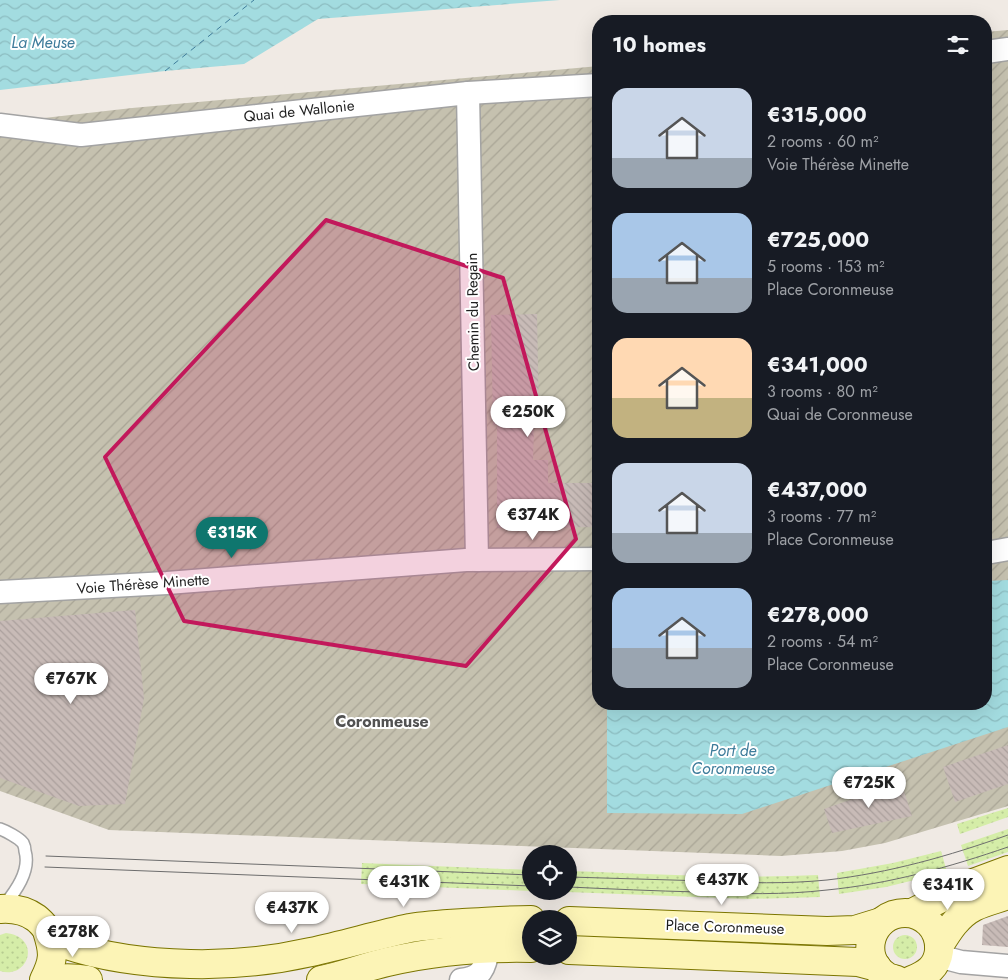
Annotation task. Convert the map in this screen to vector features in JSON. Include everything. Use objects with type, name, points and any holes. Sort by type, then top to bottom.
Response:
[{"type":"main road","name":"Place Coronmeuse","points":[[887,974],[871,956],[870,944],[873,932],[881,922],[888,916],[896,913],[912,913],[966,886],[1008,870]]},
{"type":"main road","points":[[931,965],[951,927],[963,914],[974,907],[1008,895]]},
{"type":"main road","points":[[1,909],[20,910],[36,918],[47,932],[65,944],[111,956],[152,962],[190,964],[221,964],[267,960],[311,952],[412,928],[446,924],[522,920]]},
{"type":"main road","points":[[912,913],[923,917],[931,924],[937,934],[931,965]]},
{"type":"main road","name":"Place Coronmeuse","points":[[577,922],[827,931],[855,930],[881,922]]},
{"type":"main road","points":[[44,980],[51,966],[53,948],[47,932]]},
{"type":"main road","points":[[321,980],[386,962],[416,956],[488,949],[522,948]]},
{"type":"main road","name":"Place Coronmeuse","points":[[577,950],[858,962],[887,974]]},
{"type":"main road","points":[[50,980],[65,978],[88,980]]},
{"type":"street","points":[[992,51],[1008,49]]},
{"type":"street","name":"Quai de Wallonie","points":[[0,125],[82,135],[468,93],[592,85]]},
{"type":"street","name":"Chemin du Regain","points":[[468,93],[472,560]]},
{"type":"street","points":[[992,552],[1008,549]]},
{"type":"street","name":"Voie Thérèse Minette","points":[[0,592],[167,583],[472,560],[592,559]]},
{"type":"street","points":[[461,980],[480,974],[486,962],[488,949]]},
{"type":"street","points":[[931,965],[961,962],[1008,966]]},
{"type":"lane","points":[[0,828],[23,843],[27,861],[22,878],[1,909]]},
{"type":"highlighted area","points":[[326,220],[503,278],[576,539],[466,666],[184,621],[105,457]]},
{"type":"shaded area","points":[[1008,30],[1008,806],[885,843],[842,851],[781,856],[577,848],[577,845],[522,846],[109,830],[0,791],[0,123],[132,108],[592,67],[592,710],[992,710],[992,31]]},
{"type":"green space","points":[[1008,808],[1008,817],[960,834],[957,824]]},
{"type":"green space","points":[[1008,829],[1008,852],[968,866],[961,845]]},
{"type":"green space","points":[[941,851],[947,872],[886,887],[839,894],[837,873],[893,863]]},
{"type":"green space","points":[[362,863],[522,870],[522,891],[361,884]]},
{"type":"green space","points":[[577,871],[725,876],[818,875],[820,897],[749,899],[577,892]]},
{"type":"green space","points":[[6,933],[17,936],[28,949],[24,964],[10,972],[0,971],[0,935]]},
{"type":"green space","points":[[905,935],[913,939],[917,947],[913,955],[905,959],[897,955],[893,947],[897,939]]},
{"type":"water","name":"La Meuse","points":[[0,0],[560,0],[318,19],[244,64],[0,90]]},
{"type":"water","name":"Port de Coronmeuse","points":[[1008,580],[1008,727],[742,814],[607,813],[607,710],[992,710],[992,581]]},
{"type":"building","points":[[537,314],[539,425],[534,425],[533,460],[548,460],[548,483],[592,483],[592,527],[497,528],[497,425],[493,425],[491,315]]},
{"type":"building","points":[[135,610],[144,698],[125,804],[79,806],[0,778],[0,621]]},
{"type":"building","points":[[1008,745],[1008,784],[955,802],[943,767]]},
{"type":"building","points":[[901,782],[912,816],[832,833],[824,809]]},
{"type":"building","points":[[1008,916],[1008,947],[982,945],[983,925]]},
{"type":"ferry route","points":[[165,71],[254,0]]},
{"type":"tram line","points":[[577,877],[751,883],[827,880],[919,863],[1008,835]]},
{"type":"tram line","points":[[577,887],[746,894],[811,892],[896,879],[942,868],[1008,847]]},
{"type":"tram line","points":[[46,856],[522,875]]},
{"type":"tram line","points":[[45,867],[522,886]]},
{"type":"district","name":"Coronmeuse","points":[[382,721]]}]
